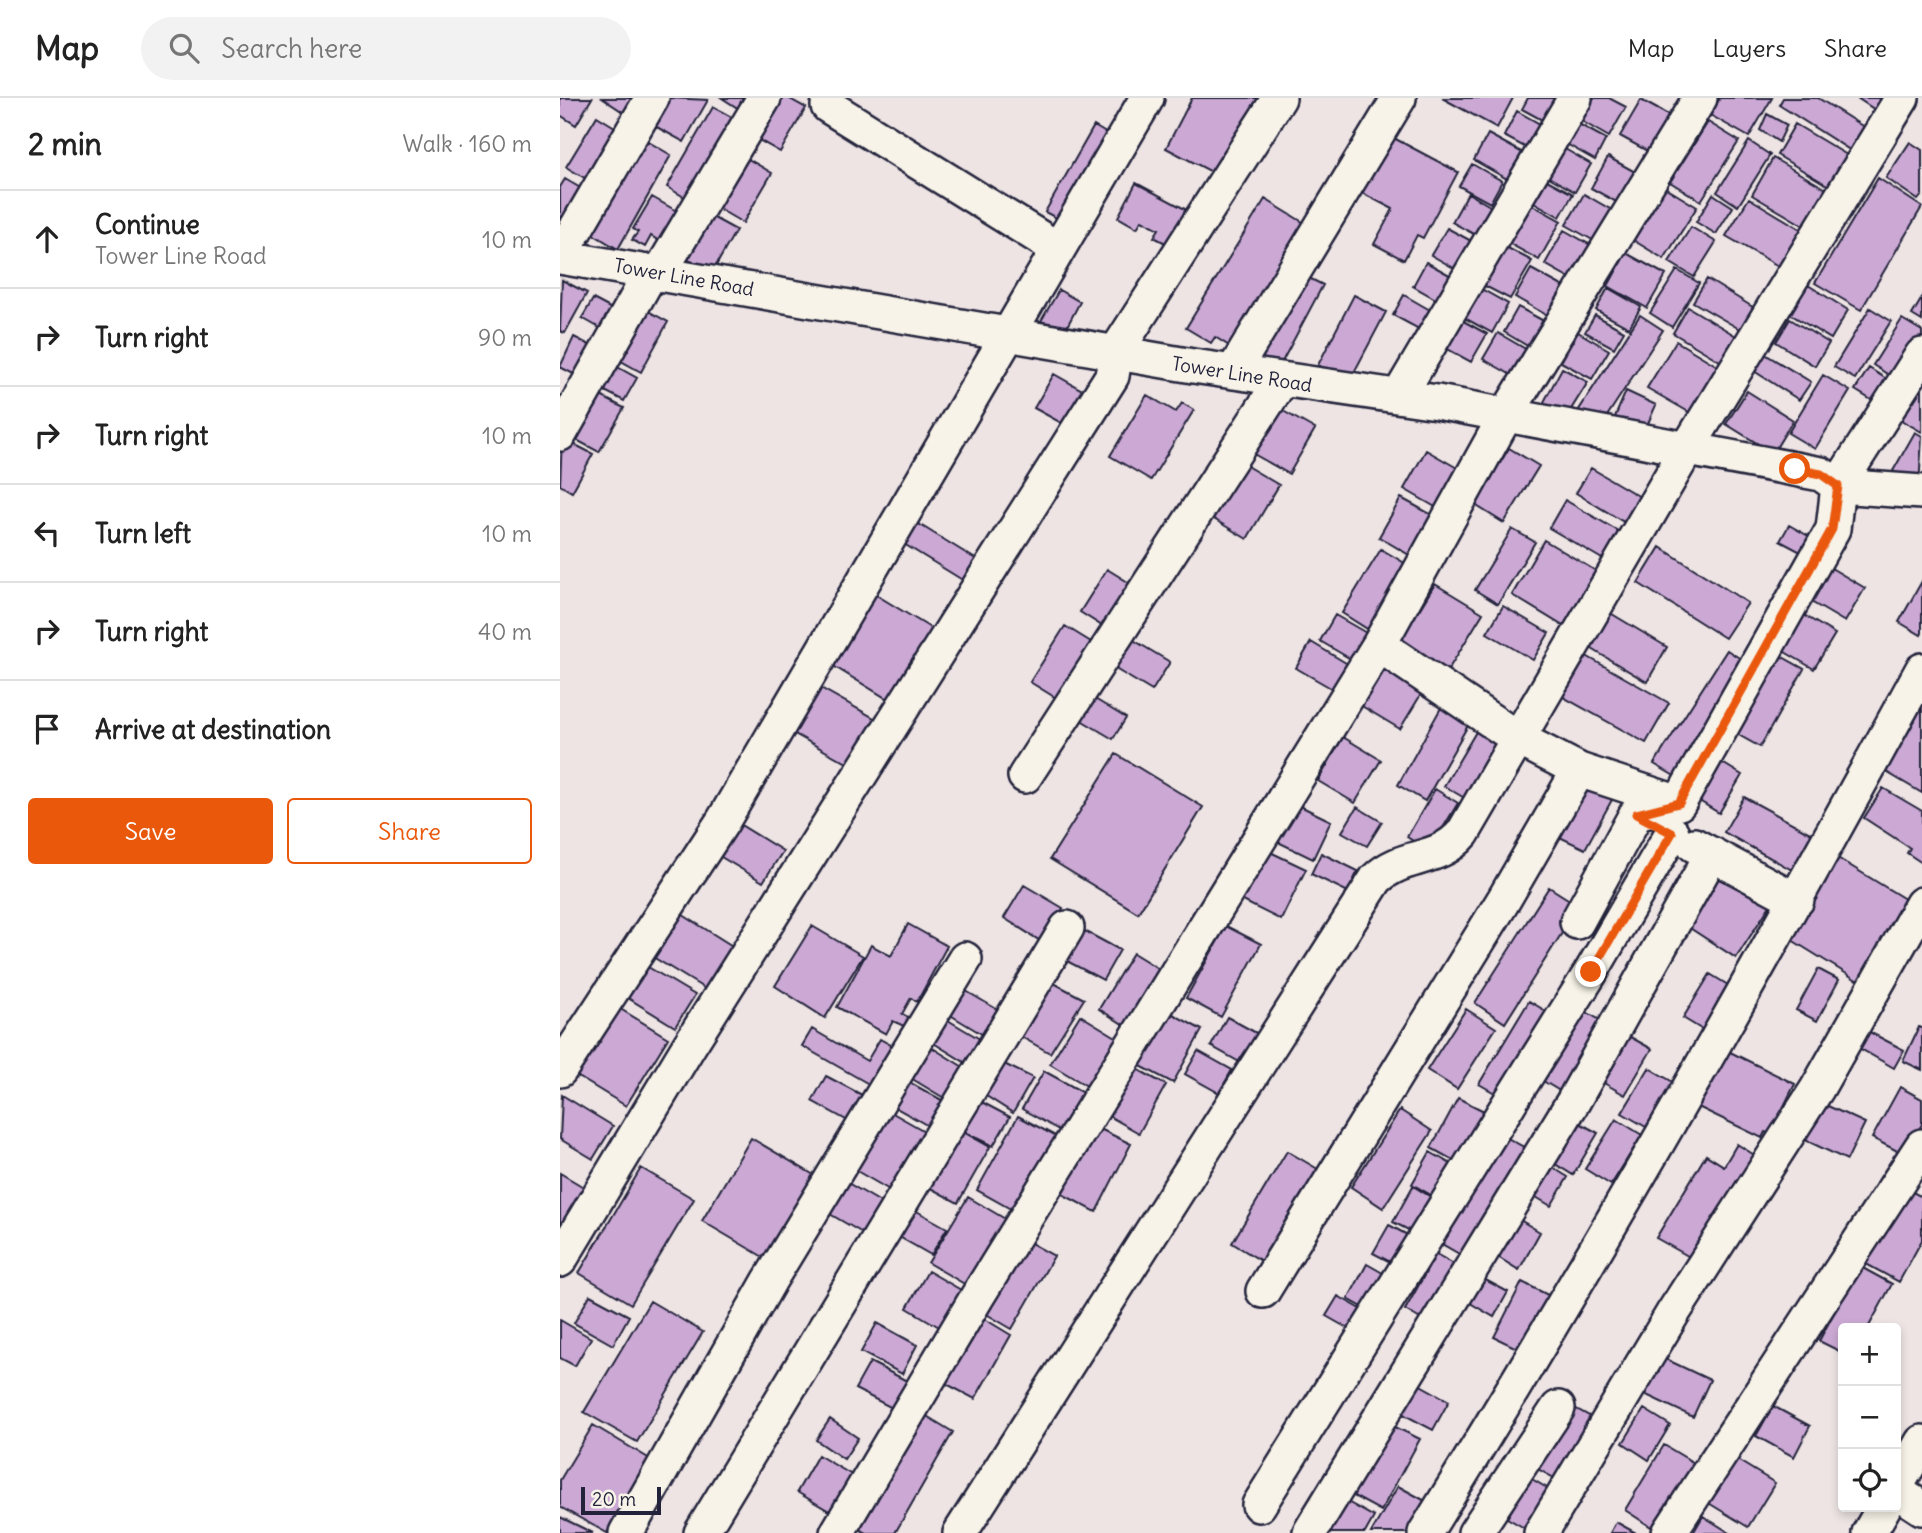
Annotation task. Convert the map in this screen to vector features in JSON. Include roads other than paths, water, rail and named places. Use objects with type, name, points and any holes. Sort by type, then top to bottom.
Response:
[{"type":"street","points":[[560,256],[652,98]]},
{"type":"street","points":[[560,434],[764,98]]},
{"type":"street","points":[[560,1070],[723,821],[1147,98]]},
{"type":"street","points":[[560,1260],[690,1046],[1112,376],[1116,352],[1279,98]]},
{"type":"street","points":[[1233,372],[1399,98]]},
{"type":"street","points":[[1399,396],[1575,98]]},
{"type":"street","points":[[837,1533],[991,1273],[1379,645],[1506,415],[1700,98]]},
{"type":"street","points":[[960,1533],[1377,879],[1388,868],[1451,847],[1463,833],[1687,449],[1902,98]]},
{"type":"street","points":[[828,106],[1058,249]]},
{"type":"street","name":"Tower Line Road","points":[[560,256],[1281,381],[1399,396],[1506,415],[1821,474],[1838,486],[1922,492]]},
{"type":"street","points":[[1259,1505],[1591,972],[1832,529],[1838,486],[1922,355]]},
{"type":"street","points":[[1025,776],[1281,381]]},
{"type":"street","points":[[1379,645],[1517,738],[1676,818],[1712,854],[1797,900]]},
{"type":"street","points":[[1426,1533],[1558,1320],[1797,900],[1922,670]]},
{"type":"street","points":[[1263,1291],[1503,901],[1579,770]]},
{"type":"street","points":[[1577,922],[1636,814],[1676,818]]},
{"type":"street","points":[[1310,1532],[1573,1102],[1712,854]]},
{"type":"street","points":[[1541,1533],[1673,1313],[1817,1089],[1922,904]]},
{"type":"street","points":[[701,1533],[1067,928]]},
{"type":"street","points":[[626,1533],[769,1280],[965,960]]},
{"type":"street","points":[[1669,1533],[1922,1146]]},
{"type":"street","points":[[1475,1533],[1558,1408]]},
{"type":"street","points":[[1901,1480],[1922,1442]]},
{"type":"street","points":[[1901,1493],[1922,1508]]},
{"type":"street","points":[[1869,1533],[1881,1512]]}]
